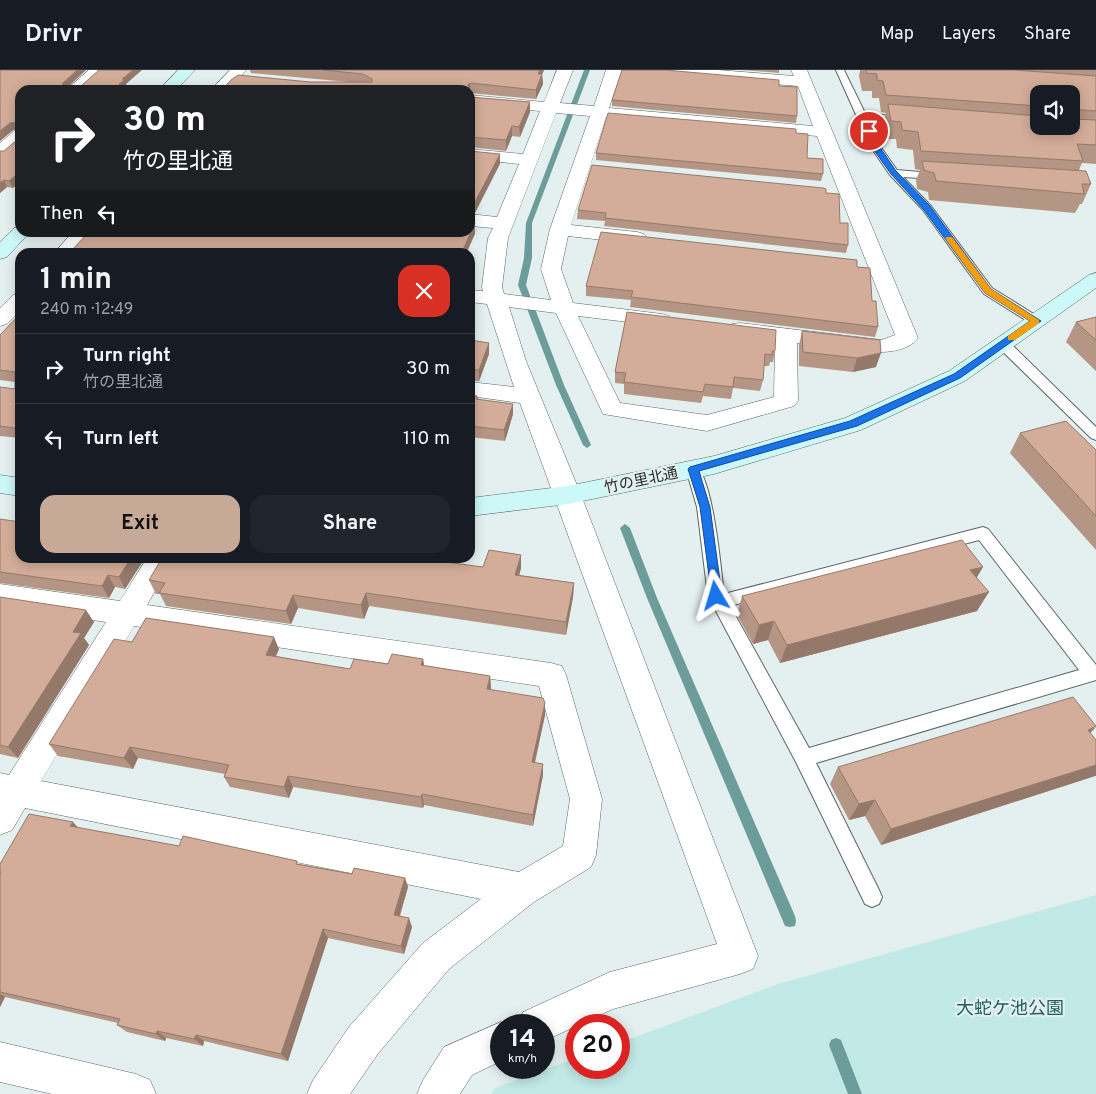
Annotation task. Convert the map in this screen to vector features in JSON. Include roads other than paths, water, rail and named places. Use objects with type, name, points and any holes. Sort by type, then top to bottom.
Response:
[{"type":"street","points":[[80,85],[98,70]]},
{"type":"street","points":[[172,85],[187,70]]},
{"type":"street","points":[[555,1016],[610,991],[740,956],[568,496],[529,397],[492,287],[498,238],[565,70]]},
{"type":"street","points":[[614,70],[560,229],[551,269],[564,308],[610,409],[707,424],[786,401],[786,335]]},
{"type":"street","points":[[665,70],[802,76],[907,338],[884,346],[718,327]]},
{"type":"street","points":[[226,85],[240,76]]},
{"type":"street","points":[[475,100],[824,132]]},
{"type":"street","points":[[0,152],[15,139]]},
{"type":"street","points":[[475,155],[529,160]]},
{"type":"street","points":[[582,165],[602,167]]},
{"type":"street","points":[[828,189],[848,191]]},
{"type":"street","points":[[475,220],[504,223]]},
{"type":"street","points":[[560,229],[659,240]]},
{"type":"street","points":[[0,253],[16,237]]},
{"type":"street","points":[[69,248],[79,237]]},
{"type":"street","points":[[858,262],[877,264]]},
{"type":"street","name":"竹の里北通","points":[[475,506],[568,496],[693,469],[853,424],[957,376],[1096,279]]},
{"type":"street","points":[[475,297],[679,322]]},
{"type":"street","points":[[0,320],[15,304]]},
{"type":"street","points":[[0,328],[15,330]]},
{"type":"street","points":[[475,390],[529,397]]},
{"type":"street","points":[[0,484],[15,486]]},
{"type":"street","points":[[0,819],[9,789],[127,613],[158,563]]},
{"type":"street","points":[[0,594],[551,675],[586,799],[579,855],[522,890],[436,956],[363,1041],[327,1094]]},
{"type":"street","points":[[9,789],[522,890]]},
{"type":"street","points":[[437,1094],[458,1061],[490,1046]]},
{"type":"street","points":[[0,1062],[136,1094]]},
{"type":"lane","points":[[844,71],[875,146],[894,173],[927,208],[988,291],[1036,321]]},
{"type":"lane","points":[[864,116],[922,121]]},
{"type":"lane","points":[[894,173],[951,176]]},
{"type":"lane","points":[[1003,344],[1096,435]]},
{"type":"lane","points":[[693,469],[705,507],[716,596],[804,758],[872,897]]},
{"type":"lane","points":[[719,602],[983,533],[1094,673],[804,758]]},
{"type":"waterway","points":[[587,70],[529,223],[528,258],[522,285],[560,385],[587,445]]},
{"type":"waterway","points":[[625,528],[652,598],[790,921]]},
{"type":"waterway","points":[[836,1045],[855,1094]]},
{"type":"park label","name":"大蛇ケ池公園","points":[[1010,1008]]}]
